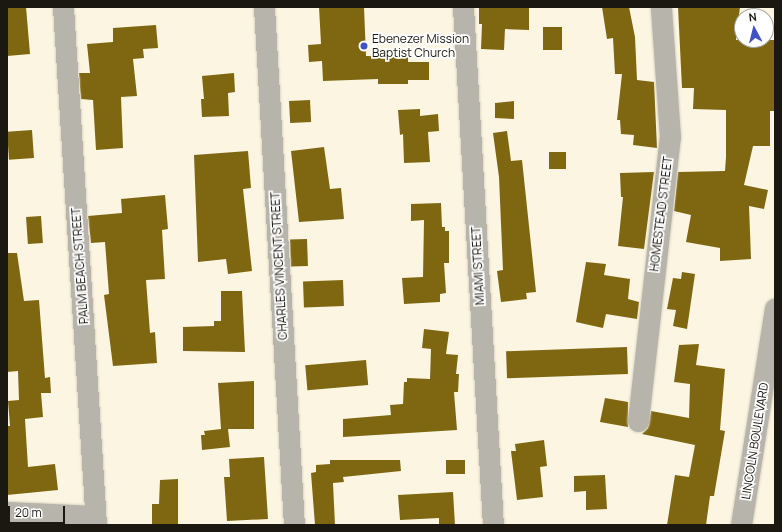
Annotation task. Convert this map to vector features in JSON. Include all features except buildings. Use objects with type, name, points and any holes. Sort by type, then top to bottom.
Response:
[{"type":"street","name":"PALM BEACH STREET","points":[[64,7],[96,520]]},
{"type":"street","name":"CHARLES VINCENT STREET","points":[[264,7],[294,525]]},
{"type":"street","name":"MIAMI STREET","points":[[463,7],[493,525]]},
{"type":"street","name":"HOMESTEAD STREET","points":[[638,421],[670,136],[661,7]]},
{"type":"street","name":"LINCOLN BOULEVARD","points":[[741,525],[775,309]]},
{"type":"street","points":[[7,512],[96,520]]},
{"type":"place","name":"Ebenezer Mission Baptist Church","points":[[364,46]]}]
